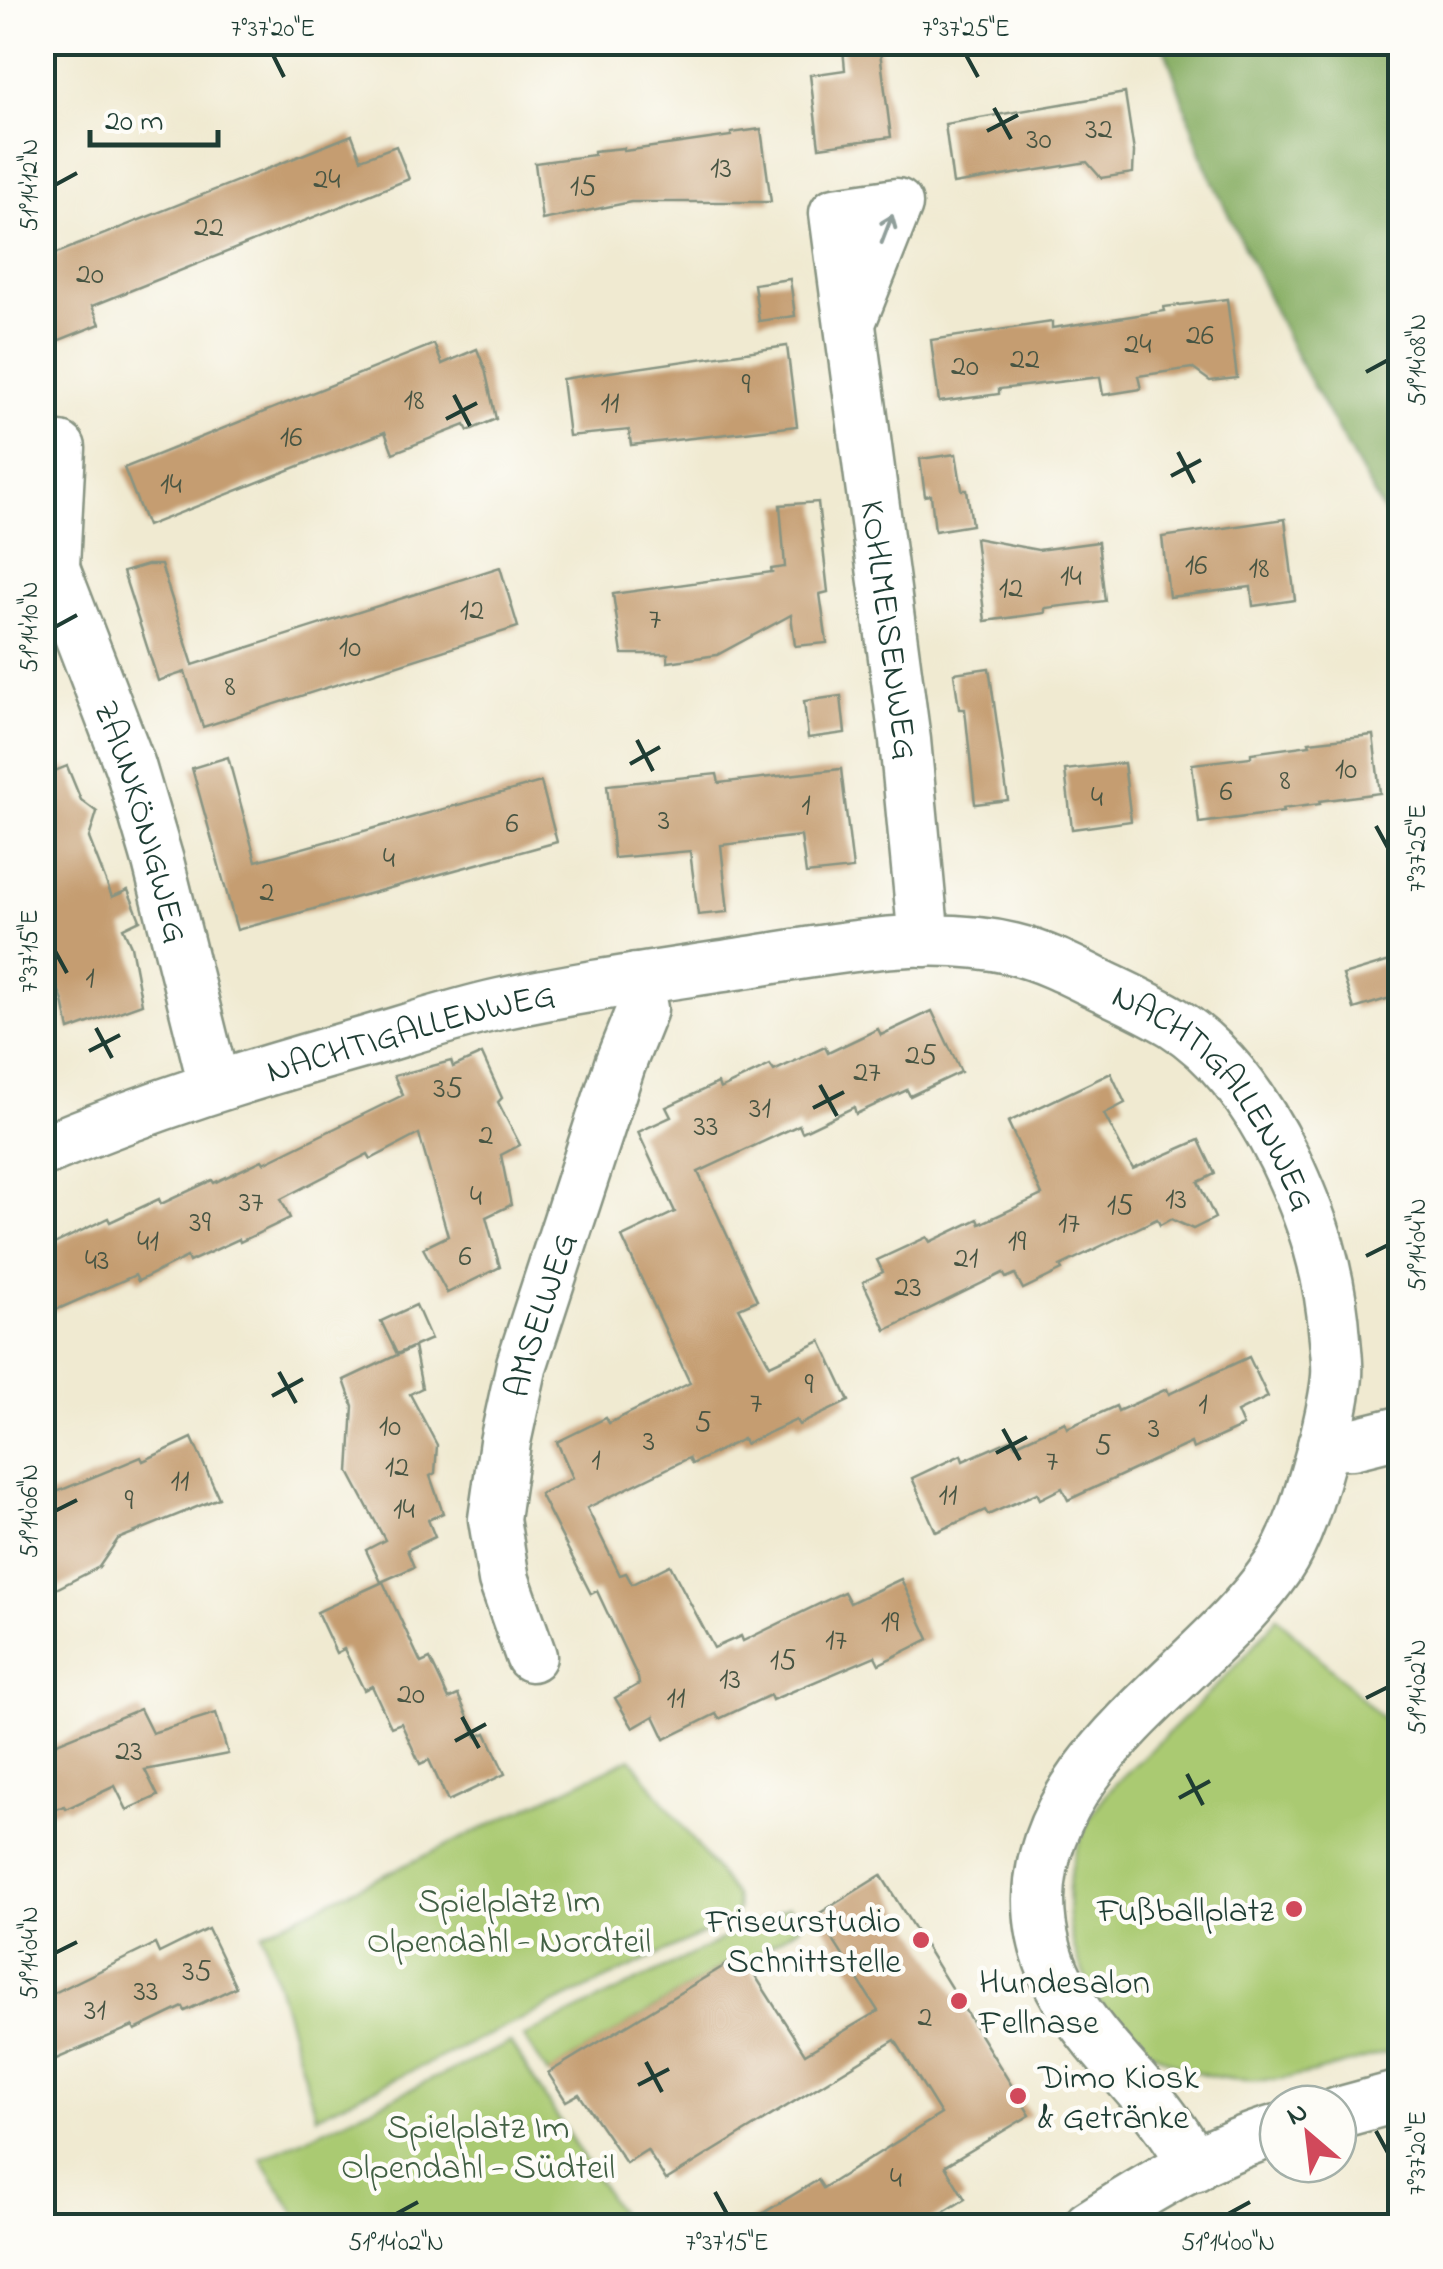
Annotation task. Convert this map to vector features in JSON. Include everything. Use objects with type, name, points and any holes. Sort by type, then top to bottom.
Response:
[{"type":"street","name":"KOHLMEISENWEG","points":[[852,320],[905,740],[924,941]]},
{"type":"street","name":"ZAUNKÖNIGWEG","points":[[42,455],[60,448],[48,552],[130,766],[214,1085]]},
{"type":"street","name":"NACHTIGALLENWEG","points":[[42,1150],[214,1085],[495,1005],[792,956],[924,941],[1010,948],[1050,960],[1179,1026],[1253,1101],[1304,1202],[1318,1236],[1328,1280],[1338,1374],[1301,1520],[1278,1568],[1221,1635],[1090,1766],[1058,1816],[1043,1868],[1039,1901],[1056,1982],[1134,2086],[1175,2130],[1194,2166]]},
{"type":"street","name":"AMSELWEG","points":[[531,1656],[504,1580],[494,1519],[505,1442],[522,1364],[620,1064],[642,1009],[636,980]]},
{"type":"street","points":[[1323,1445],[1352,1444],[1400,1432]]},
{"type":"street","points":[[1358,2108],[1400,2096]]},
{"type":"street","points":[[1089,2226],[1194,2166],[1258,2139]]},
{"type":"green space","points":[[1163,43],[1400,43],[1400,541],[1296,356],[1205,165]]},
{"type":"green space","points":[[1277,1617],[1400,1735],[1400,2049],[1304,2075],[1244,2080],[1198,2072],[1157,2054],[1122,2028],[1095,1995],[1077,1956],[1068,1914],[1072,1869],[1093,1812],[1128,1771],[1220,1683]]},
{"type":"green space","name":"Spielplatz Im Olpendahl - Nordteil","points":[[631,1758],[735,1896],[738,1910],[730,1921],[316,2116],[262,1933]]},
{"type":"green space","points":[[789,1907],[800,1926],[745,1961],[741,1955],[548,2074],[524,2037]]},
{"type":"green space","name":"Spielplatz Im Olpendahl - Südteil","points":[[510,2043],[627,2226],[303,2226],[261,2159]]},
{"type":"building","points":[[879,44],[891,137],[819,147],[810,75],[845,70],[843,48]]},
{"type":"building","points":[[1125,93],[1134,152],[1133,173],[1101,178],[1087,162],[953,184],[945,124]]},
{"type":"building","points":[[761,129],[771,202],[631,202],[542,220],[535,163],[594,155],[594,151],[624,151]]},
{"type":"building","points":[[352,135],[361,159],[396,146],[409,179],[92,306],[100,324],[42,347],[42,259]]},
{"type":"building","points":[[790,279],[795,316],[759,321],[754,284]]},
{"type":"building","points":[[1227,299],[1237,378],[1210,381],[1192,368],[1138,376],[1141,389],[1103,395],[1100,377],[999,389],[999,394],[939,402],[931,340],[1052,322],[1052,328]]},
{"type":"building","points":[[434,344],[442,364],[477,349],[496,419],[468,431],[465,425],[393,453],[385,432],[147,526],[124,468]]},
{"type":"building","points":[[787,346],[797,426],[631,445],[629,430],[569,436],[562,379]]},
{"type":"building","points":[[956,454],[972,525],[935,531],[931,495],[925,496],[920,459]]},
{"type":"building","points":[[818,502],[828,592],[820,594],[827,643],[795,646],[791,615],[717,655],[668,662],[668,654],[622,654],[613,594],[785,567],[780,505]]},
{"type":"building","points":[[1285,519],[1295,600],[1253,606],[1251,587],[1169,597],[1162,537]]},
{"type":"building","points":[[975,538],[1038,550],[1098,542],[1105,601],[985,621]]},
{"type":"building","points":[[161,565],[193,665],[500,567],[518,627],[203,727],[185,672],[158,681],[123,572]]},
{"type":"building","points":[[989,668],[1008,800],[975,804],[965,709],[959,709],[954,673]]},
{"type":"building","points":[[841,696],[845,733],[808,738],[804,701]]},
{"type":"building","points":[[1373,735],[1380,793],[1199,823],[1192,764],[1251,757],[1251,753],[1310,745],[1309,742]]},
{"type":"building","points":[[228,757],[256,861],[541,782],[557,842],[237,930],[192,768]]},
{"type":"building","points":[[1124,763],[1131,821],[1072,829],[1065,770]]},
{"type":"building","points":[[67,766],[81,800],[97,812],[89,838],[112,897],[128,890],[140,920],[123,928],[131,946],[142,1004],[69,1030],[63,1001],[42,948],[42,776]]},
{"type":"building","points":[[841,769],[853,869],[806,874],[801,836],[721,845],[728,912],[698,915],[690,851],[614,858],[607,785],[717,774],[719,783]]},
{"type":"building","points":[[1400,958],[1400,995],[1354,1009],[1343,975]]},
{"type":"building","points":[[932,1011],[961,1072],[910,1096],[907,1090],[856,1114],[854,1107],[802,1132],[799,1125],[698,1172],[757,1300],[739,1308],[770,1365],[821,1341],[849,1401],[799,1425],[796,1420],[745,1444],[743,1439],[692,1464],[689,1458],[587,1508],[620,1575],[626,1573],[632,1584],[670,1565],[714,1648],[741,1636],[743,1641],[844,1592],[850,1603],[901,1579],[929,1639],[879,1664],[875,1656],[772,1700],[770,1695],[719,1719],[716,1714],[665,1739],[654,1716],[633,1728],[615,1698],[639,1684],[638,1678],[597,1591],[591,1594],[540,1494],[573,1478],[557,1442],[606,1418],[609,1423],[690,1383],[622,1237],[675,1212],[638,1132],[671,1117],[666,1107],[718,1083],[720,1089],[770,1065],[774,1071],[825,1047],[828,1053],[878,1029],[881,1035]]},
{"type":"building","points":[[482,1054],[502,1098],[498,1102],[520,1145],[501,1155],[511,1205],[486,1217],[500,1267],[447,1293],[423,1248],[448,1236],[419,1134],[371,1159],[368,1154],[281,1199],[290,1218],[189,1262],[187,1257],[138,1281],[135,1275],[42,1316],[42,1250],[108,1218],[110,1222],[159,1199],[161,1204],[262,1160],[264,1163],[403,1095],[394,1076],[451,1061],[453,1067]]},
{"type":"building","points":[[1111,1073],[1125,1103],[1104,1114],[1133,1169],[1199,1140],[1215,1174],[1198,1182],[1215,1218],[1193,1229],[1171,1219],[1160,1225],[1157,1219],[1060,1266],[1062,1270],[1023,1289],[1015,1274],[1006,1278],[1003,1273],[886,1330],[863,1282],[883,1272],[877,1260],[927,1237],[930,1242],[978,1219],[980,1224],[1042,1195],[1008,1122]]},
{"type":"building","points":[[416,1305],[431,1339],[397,1354],[381,1321]]},
{"type":"building","points":[[414,1347],[422,1388],[410,1394],[437,1445],[435,1473],[430,1476],[443,1513],[428,1520],[435,1537],[407,1550],[414,1567],[381,1582],[366,1550],[385,1540],[349,1472],[353,1406],[344,1380]]},
{"type":"building","points":[[1249,1357],[1268,1397],[1237,1412],[1243,1426],[1193,1449],[1191,1443],[1068,1500],[1062,1488],[1040,1499],[1037,1493],[936,1532],[912,1478],[961,1455],[963,1461],[1013,1439],[1015,1445],[1065,1422],[1067,1428],[1167,1389],[1169,1394]]},
{"type":"building","points":[[192,1438],[219,1498],[118,1539],[99,1567],[54,1590],[42,1566],[42,1498],[141,1457],[143,1461]]},
{"type":"building","points":[[383,1582],[421,1663],[430,1659],[449,1699],[458,1695],[477,1737],[486,1733],[505,1774],[448,1801],[429,1760],[420,1764],[401,1723],[391,1727],[372,1686],[364,1690],[344,1649],[336,1653],[317,1612]]},
{"type":"building","points":[[140,1709],[152,1733],[216,1713],[228,1754],[145,1770],[158,1796],[127,1810],[115,1786],[66,1809],[64,1806],[42,1815],[42,1749]]},
{"type":"building","points":[[881,1875],[1030,2115],[945,2166],[965,2199],[921,2226],[742,2226],[818,2180],[823,2188],[941,2114],[895,2040],[666,2180],[647,2150],[626,2163],[579,2094],[566,2101],[548,2073],[742,1955],[805,2054],[878,2011],[817,1915]]},
{"type":"building","points":[[208,1929],[236,1987],[185,2011],[183,2007],[135,2030],[133,2026],[42,2065],[42,1999],[155,1944],[159,1953]]},
{"type":"place","name":"Fußballplatz","points":[[1294,1909]]},
{"type":"place","name":"Friseurstudio Schnittstelle","points":[[921,1940]]},
{"type":"place","name":"Hundesalon Fellnase","points":[[959,2001]]},
{"type":"place","name":"Dimo Kiosk & Getränke","points":[[1018,2096]]}]
